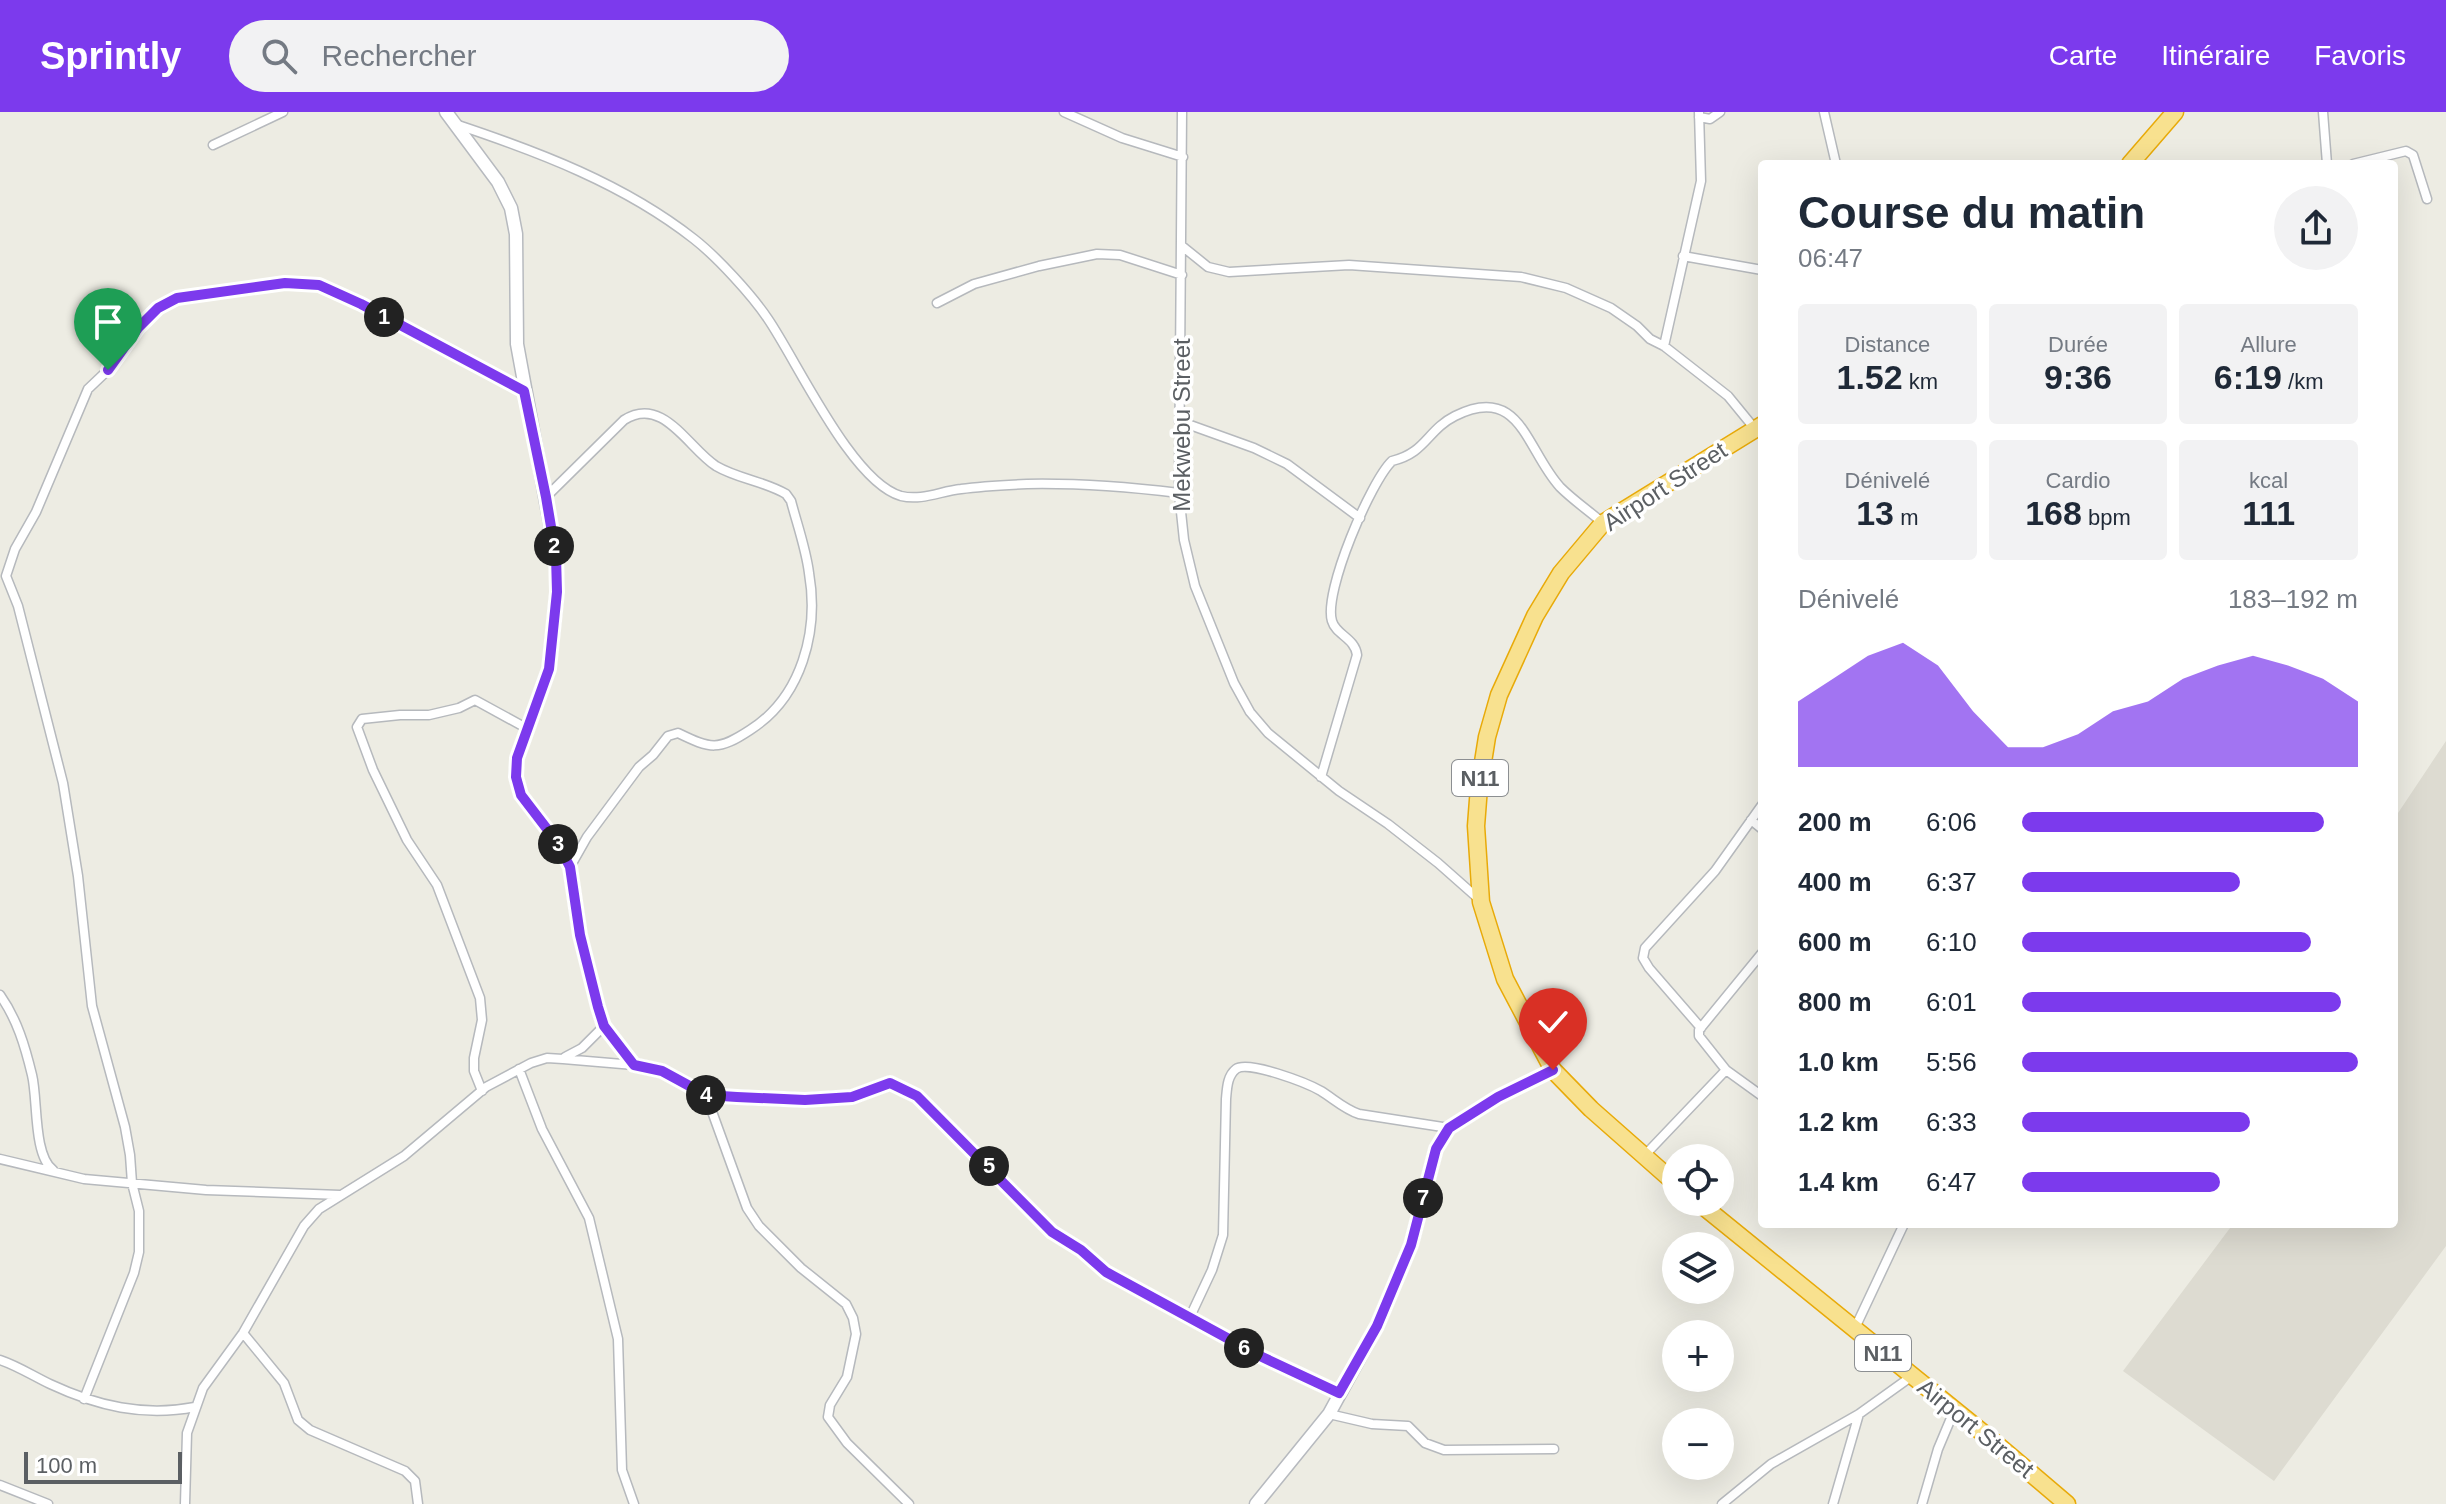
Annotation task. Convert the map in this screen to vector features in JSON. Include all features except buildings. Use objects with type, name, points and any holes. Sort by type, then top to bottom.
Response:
[{"type":"highway","points":[[2133,160],[2175,112]]},
{"type":"highway","name":"Airport Street","points":[[1662,1172],[1591,1109],[1553,1070],[1505,979],[1481,902],[1476,826],[1479,787],[1487,737],[1499,695],[1535,616],[1554,584],[1603,523],[1758,427]]},
{"type":"highway","name":"Airport Street","points":[[1715,1216],[2067,1504]]},
{"type":"street","points":[[213,145],[283,112]]},
{"type":"street","points":[[446,112],[498,182],[511,208],[516,234],[517,344],[556,556],[557,592],[549,669],[515,767],[521,795],[557,842],[570,867],[580,935],[604,1026],[634,1065]]},
{"type":"street","points":[[1064,112],[1122,138],[1183,157]]},
{"type":"street","name":"Mekwebu Street","points":[[1182,112],[1179,493],[1184,540],[1195,586],[1234,683],[1250,712],[1268,733],[1321,777],[1438,863],[1481,902]]},
{"type":"street","points":[[1664,346],[1701,181],[1699,115],[1710,119],[1720,112]]},
{"type":"street","points":[[1824,112],[1835,160]]},
{"type":"street","points":[[2323,112],[2327,160]]},
{"type":"street","points":[[455,123],[534,150],[618,190],[695,240],[767,318],[845,446],[877,483],[899,495],[914,498],[959,489],[1029,484],[1125,486],[1179,493]]},
{"type":"street","points":[[2369,160],[2406,151],[2413,155],[2427,199]]},
{"type":"street","points":[[1182,246],[1208,267],[1229,272],[1349,265],[1521,277],[1566,288],[1611,308],[1637,326],[1728,396],[1758,427]]},
{"type":"street","points":[[937,303],[974,284],[1097,254],[1120,255],[1182,275]]},
{"type":"street","points":[[1683,256],[1758,269]]},
{"type":"street","points":[[84,1399],[134,1273],[139,1252],[139,1211],[125,1127],[92,1006],[78,876],[63,783],[18,606],[6,576],[15,549],[36,512],[88,389],[122,354],[138,328],[158,308],[177,298],[285,283],[319,285],[524,391]]},
{"type":"street","points":[[1321,777],[1357,655],[1353,643],[1336,629],[1332,620],[1340,566],[1372,491],[1392,461],[1413,455],[1441,423],[1458,414],[1482,407],[1495,407],[1506,411],[1519,422],[1560,487],[1603,523]]},
{"type":"street","points":[[546,497],[624,420],[635,413],[644,412],[675,427],[715,465],[786,494],[791,501],[810,573],[809,647],[787,696],[762,723],[732,743],[707,747],[678,733],[668,736],[639,767],[587,837],[570,867]]},
{"type":"street","points":[[1179,421],[1254,448],[1287,464],[1360,518]]},
{"type":"street","points":[[482,1091],[474,1071],[482,1020],[480,998],[437,885],[407,840],[373,770],[357,727],[362,719],[429,715],[459,708],[475,700],[528,729]]},
{"type":"street","points":[[1701,1028],[1649,968],[1643,958],[1645,948],[1715,871],[1758,810]]},
{"type":"street","points":[[1751,820],[1758,826]]},
{"type":"street","points":[[1758,958],[1701,1028],[1699,1036],[1726,1070],[1758,1093]]},
{"type":"street","points":[[0,995],[16,1018],[33,1077],[45,1164],[53,1170]]},
{"type":"street","points":[[563,1059],[582,1048],[604,1026]]},
{"type":"street","points":[[185,1504],[187,1433],[203,1388],[243,1333],[310,1217],[404,1156],[482,1091],[519,1069],[547,1058],[634,1065],[662,1071],[706,1095],[805,1100],[852,1097],[890,1083],[917,1096],[980,1156],[1052,1232],[1081,1250],[1106,1272],[1260,1356],[1339,1393]]},
{"type":"street","points":[[1189,1319],[1212,1270],[1223,1235],[1226,1099],[1230,1077],[1237,1069],[1243,1066],[1282,1076],[1318,1090],[1347,1110],[1359,1114],[1449,1128]]},
{"type":"street","points":[[519,1069],[542,1129],[589,1218],[618,1339],[622,1470],[630,1503]]},
{"type":"street","points":[[1256,1504],[1329,1414],[1377,1326],[1411,1245],[1436,1149],[1449,1128],[1498,1097],[1553,1070]]},
{"type":"street","points":[[1644,1157],[1726,1070]]},
{"type":"street","points":[[706,1095],[747,1208],[759,1226],[801,1268],[846,1304],[853,1318],[856,1334],[847,1377],[830,1405],[828,1417],[847,1443],[909,1504]]},
{"type":"street","points":[[0,1159],[84,1179],[206,1190],[341,1195]]},
{"type":"street","points":[[1855,1329],[1902,1228]]},
{"type":"street","points":[[243,1333],[284,1383],[298,1420],[310,1430],[405,1471],[415,1481],[418,1504]]},
{"type":"street","points":[[0,1360],[84,1399],[143,1412],[195,1407]]},
{"type":"street","points":[[1722,1504],[1771,1464],[1859,1414],[1912,1376]]},
{"type":"street","points":[[1922,1504],[1938,1449],[1954,1411]]},
{"type":"street","points":[[1329,1414],[1372,1424],[1408,1426],[1425,1443],[1444,1450],[1554,1449]]},
{"type":"street","points":[[1833,1504],[1859,1414]]},
{"type":"street","points":[[0,1485],[48,1504]]},
{"type":"shaded area","points":[[2446,741],[2446,1246],[2274,1481],[2123,1371],[2230,1228],[2398,1228],[2398,813]]},
{"type":"route","points":[[108,370],[138,328],[158,308],[177,298],[285,283],[319,285],[361,304],[524,391],[556,556],[557,592],[549,669],[517,758],[516,777],[529,809],[557,842],[570,867],[580,935],[604,1026],[634,1065],[662,1071],[706,1095],[805,1100],[852,1097],[890,1083],[917,1096],[980,1156],[1052,1232],[1081,1250],[1106,1272],[1260,1356],[1339,1393],[1377,1326],[1411,1245],[1436,1149],[1442,1138],[1449,1128],[1498,1097],[1553,1070]]}]
